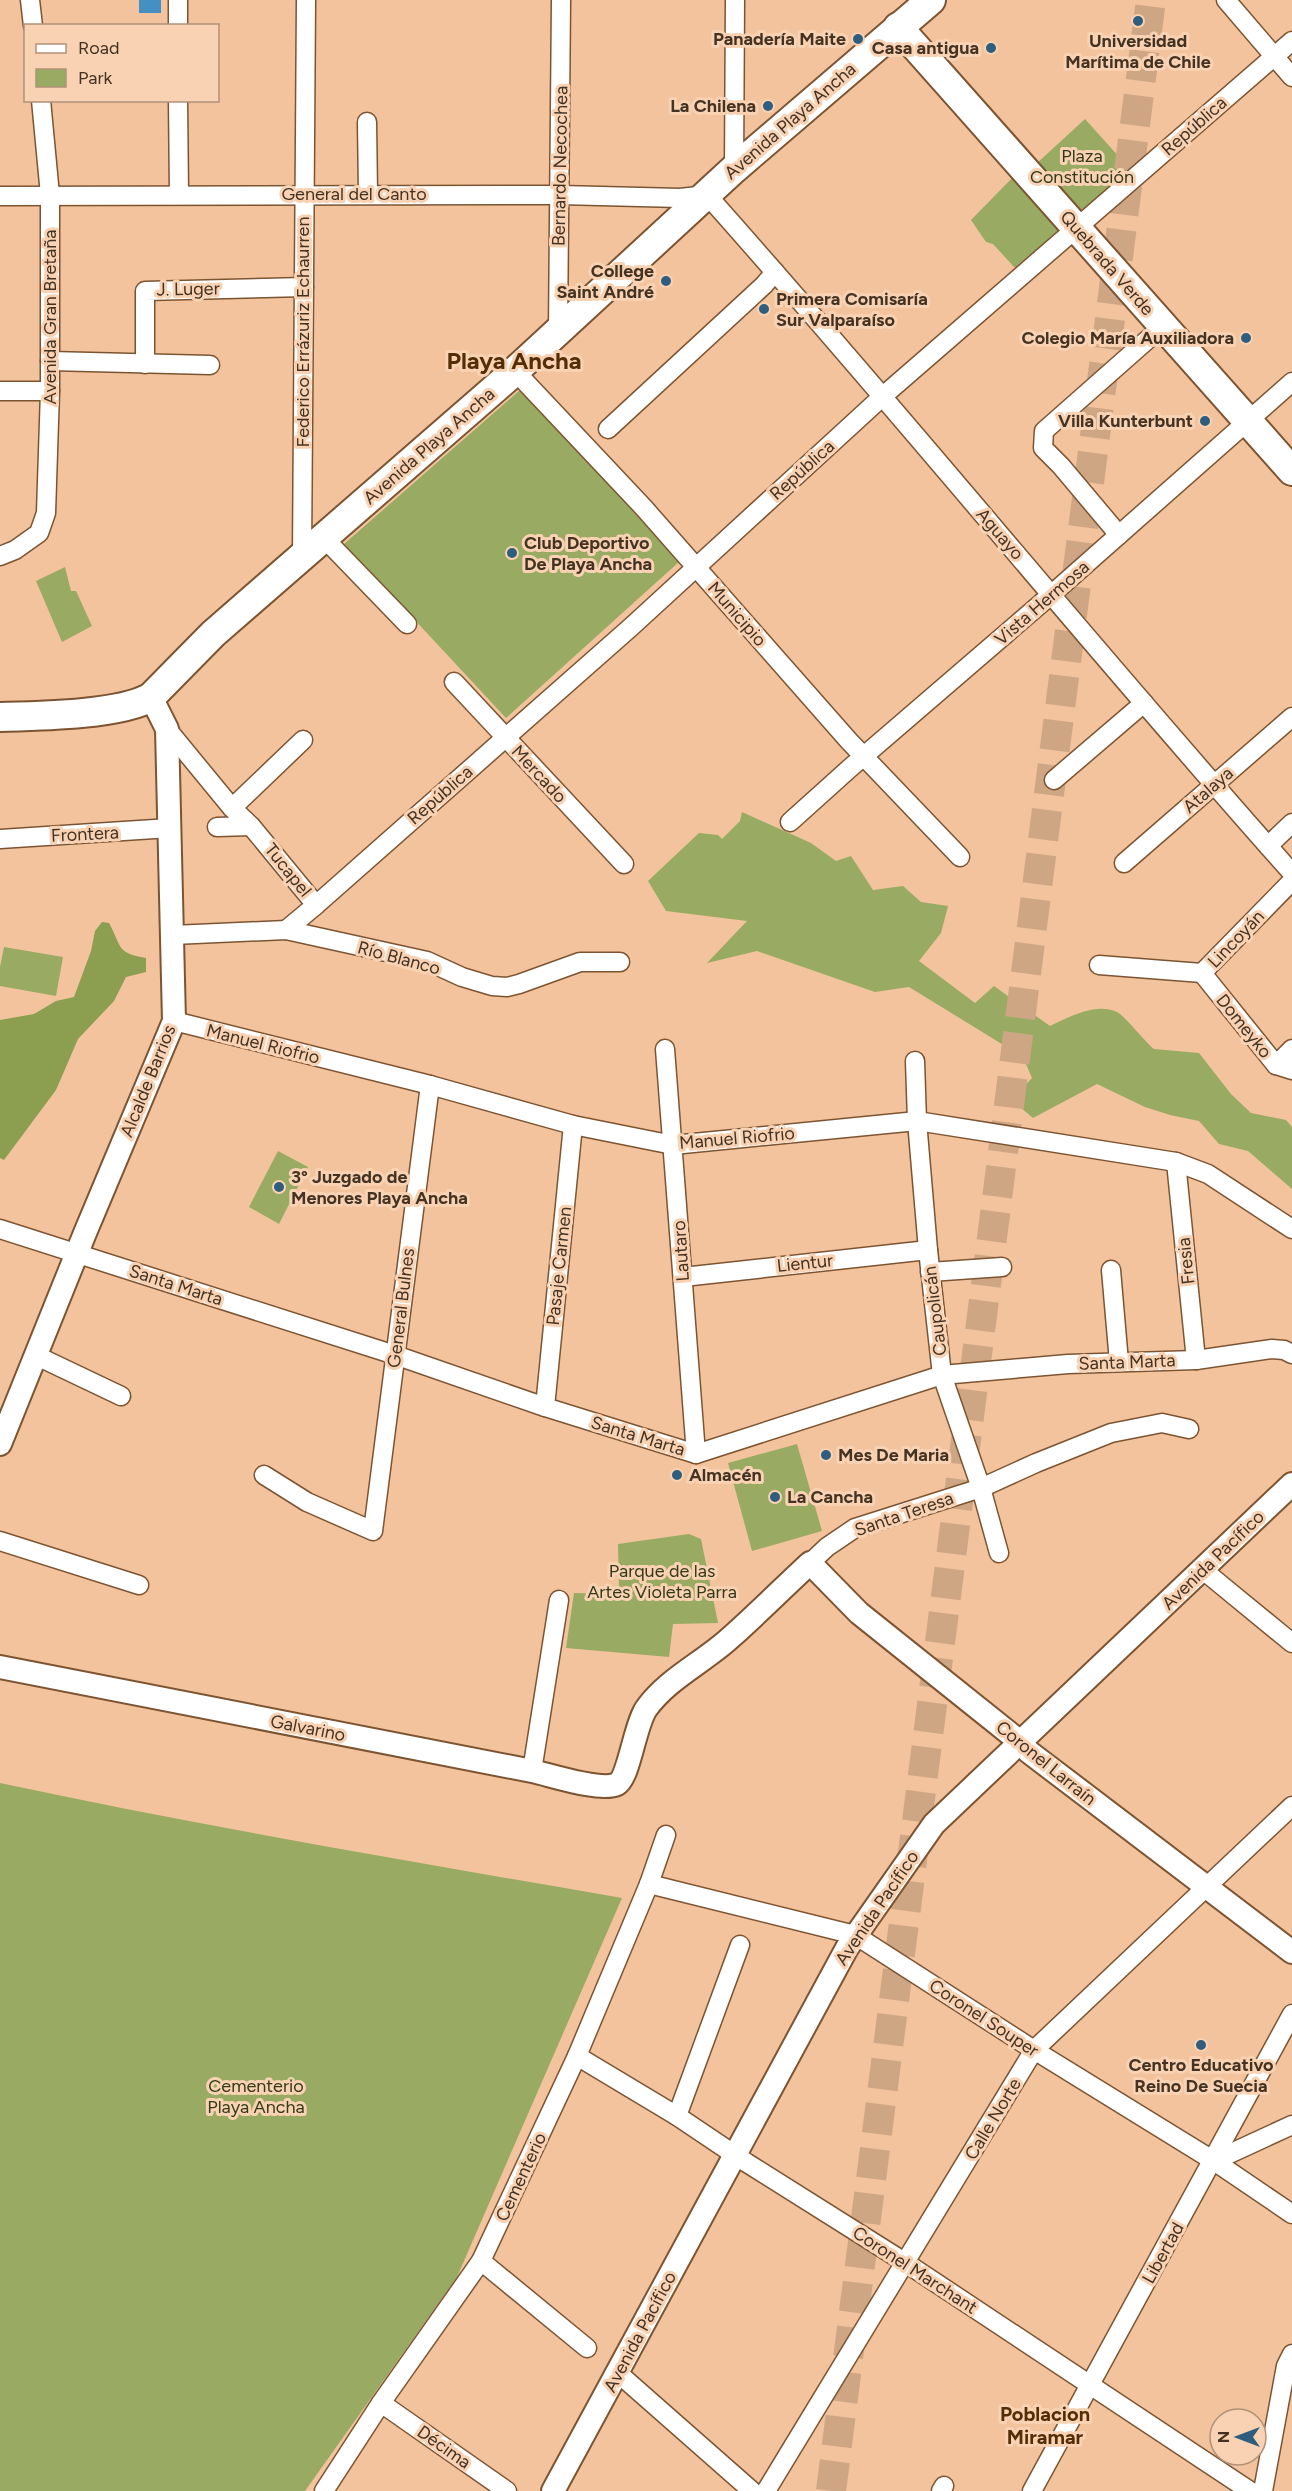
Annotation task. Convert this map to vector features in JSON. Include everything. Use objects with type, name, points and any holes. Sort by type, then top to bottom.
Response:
[{"type":"main road","name":"Avenida Playa Ancha","points":[[0,717],[47,716],[108,709],[141,703],[151,697],[213,634],[515,371],[901,14],[931,0]]},
{"type":"main road","name":"Quebrada Verde","points":[[901,14],[1076,227],[1292,471]]},
{"type":"street","points":[[30,0],[33,24]]},
{"type":"street","points":[[178,0],[178,24]]},
{"type":"street","name":"Federico Errázuriz Echaurren","points":[[306,0],[304,287],[313,547]]},
{"type":"street","name":"Bernardo Necochea","points":[[558,331],[561,0]]},
{"type":"street","points":[[734,169],[735,0]]},
{"type":"street","points":[[1226,0],[1292,77]]},
{"type":"street","name":"República","points":[[316,905],[631,627],[883,396],[1292,41]]},
{"type":"street","name":"Avenida Gran Bretaña","points":[[0,556],[15,550],[39,533],[46,513],[50,391],[50,195],[41,102]]},
{"type":"street","points":[[178,102],[179,195]]},
{"type":"street","points":[[367,122],[368,194]]},
{"type":"street","name":"General del Canto","points":[[0,196],[368,194],[680,198],[707,195]]},
{"type":"street","name":"Aguayo","points":[[707,195],[883,396],[1292,873]]},
{"type":"street","points":[[608,429],[764,285],[775,272]]},
{"type":"street","name":"J. Luger","points":[[145,364],[145,291],[304,287]]},
{"type":"street","points":[[1119,535],[1043,448],[1044,431],[1163,326]]},
{"type":"street","points":[[50,361],[210,365]]},
{"type":"street","name":"Municipio","points":[[515,371],[644,508],[865,757],[960,857]]},
{"type":"street","name":"Vista Hermosa","points":[[790,822],[1292,381]]},
{"type":"street","points":[[0,391],[50,391]]},
{"type":"street","points":[[313,547],[407,624]]},
{"type":"street","name":"Mercado","points":[[454,682],[624,864]]},
{"type":"street","name":"Alcalde Barrios","points":[[0,1444],[174,1021],[167,729],[151,697]]},
{"type":"street","points":[[1054,780],[1144,703]]},
{"type":"street","name":"Atalaya","points":[[1124,863],[1292,717]]},
{"type":"street","name":"Tucapel","points":[[167,729],[316,905],[286,930]]},
{"type":"street","points":[[232,808],[303,740]]},
{"type":"street","points":[[1268,846],[1292,823]]},
{"type":"street","points":[[217,827],[251,826]]},
{"type":"street","name":"Frontera","points":[[0,839],[170,828]]},
{"type":"street","name":"Lincoyán","points":[[1099,965],[1202,973],[1292,881]]},
{"type":"street","name":"Río Blanco","points":[[173,935],[286,930],[427,961],[462,977],[492,986],[507,987],[580,962],[620,962]]},
{"type":"street","name":"Domeyko","points":[[1202,973],[1284,1067]]},
{"type":"street","name":"Manuel Riofrio","points":[[174,1021],[430,1085],[573,1125],[673,1145],[917,1121],[1176,1162],[1208,1174],[1292,1229]]},
{"type":"street","name":"Lautaro","points":[[664,1049],[696,1454]]},
{"type":"street","points":[[1284,1067],[1292,1049]]},
{"type":"street","name":"Caupolicán","points":[[915,1060],[917,1121],[928,1250],[942,1375],[981,1488],[999,1553]]},
{"type":"street","name":"General Bulnes","points":[[264,1475],[307,1502],[373,1531],[430,1085]]},
{"type":"street","name":"Pasaje Carmen","points":[[545,1407],[573,1125]]},
{"type":"street","name":"Fresia","points":[[1176,1162],[1196,1360]]},
{"type":"street","name":"Santa Marta","points":[[0,1229],[696,1454],[942,1375],[1119,1362],[1196,1360],[1272,1349],[1284,1350],[1292,1354]]},
{"type":"street","name":"Lientur","points":[[683,1277],[928,1250]]},
{"type":"street","points":[[930,1272],[1002,1267]]},
{"type":"street","points":[[1111,1270],[1119,1362]]},
{"type":"street","points":[[37,1356],[121,1396]]},
{"type":"street","name":"Santa Teresa","points":[[616,1785],[623,1779],[631,1747],[645,1709],[676,1680],[729,1639],[827,1547],[855,1528],[981,1488],[1111,1433],[1162,1423],[1189,1429]]},
{"type":"street","name":"Avenida Pacífico","points":[[554,2491],[855,1935],[934,1824],[1019,1741],[1292,1485]]},
{"type":"street","points":[[0,1542],[139,1585]]},
{"type":"street","name":"Coronel Larraín","points":[[810,1563],[859,1613],[1019,1741],[1029,1752],[1292,1952]]},
{"type":"street","points":[[1203,1570],[1292,1643]]},
{"type":"street","points":[[532,1771],[560,1600]]},
{"type":"street","name":"Galvarino","points":[[0,1667],[601,1786],[616,1785]]},
{"type":"street","name":"Calle Norte","points":[[766,2491],[1034,2050],[1292,1806]]},
{"type":"street","name":"Cementerio","points":[[324,2491],[381,2403],[481,2261],[577,2056],[649,1884],[666,1834]]},
{"type":"street","name":"Coronel Souper","points":[[649,1884],[855,1935],[1034,2050],[1214,2161],[1292,2214]]},
{"type":"street","points":[[677,2116],[741,1946]]},
{"type":"street","name":"Libertad","points":[[1032,2491],[1214,2161],[1292,2014]]},
{"type":"street","name":"Coronel Marchant","points":[[577,2056],[677,2116],[906,2263],[1250,2491]]},
{"type":"street","points":[[1214,2161],[1292,2125]]},
{"type":"street","points":[[481,2261],[587,2348]]},
{"type":"street","points":[[1263,2491],[1286,2367],[1292,2354]]},
{"type":"street","points":[[618,2373],[752,2491]]},
{"type":"street","name":"Décima","points":[[381,2403],[507,2491]]},
{"type":"green space","name":"Plaza Constitución","points":[[1085,119],[1129,168],[1079,214],[1035,165]]},
{"type":"green space","name":"Plaza Constitución","points":[[1016,174],[1061,228],[1015,268],[993,244],[986,242],[971,220]]},
{"type":"green space","name":"Club Deportivo De Playa Ancha","points":[[520,390],[680,561],[506,718],[344,544]]},
{"type":"green space","points":[[65,567],[71,591],[76,591],[92,626],[62,642],[36,581]]},
{"type":"green space","points":[[742,812],[811,843],[836,861],[851,856],[873,890],[903,886],[921,902],[948,906],[941,933],[919,961],[975,1003],[994,986],[1050,1026],[1083,1012],[1109,1009],[1121,1014],[1154,1049],[1199,1053],[1231,1094],[1251,1113],[1286,1120],[1292,1127],[1292,1189],[1248,1151],[1219,1144],[1199,1121],[1145,1107],[1097,1084],[1033,1118],[1012,1100],[1032,1078],[1023,1057],[909,987],[875,992],[757,951],[707,963],[747,921],[666,911],[648,881],[699,833],[718,835],[722,839],[740,821]]},
{"type":"green space","points":[[102,922],[109,923],[121,948],[129,954],[146,958],[146,972],[126,977],[114,1001],[78,1039],[56,1090],[4,1160],[0,1158],[0,1020],[34,1014],[56,1001],[74,997],[91,951],[95,931]]},
{"type":"green space","points":[[4,947],[63,957],[56,996],[0,986],[0,967]]},
{"type":"green space","name":"3° Juzgado de Menores Playa Ancha","points":[[278,1151],[308,1167],[279,1224],[249,1207]]},
{"type":"green space","name":"La Cancha","points":[[797,1444],[822,1531],[752,1551],[728,1463]]},
{"type":"green space","name":"Parque de las Artes Violeta Parra","points":[[689,1534],[701,1539],[718,1623],[673,1624],[669,1657],[566,1648],[574,1593],[614,1594],[619,1586],[618,1544]]},
{"type":"green space","name":"Cementerio Playa Ancha","points":[[0,1783],[232,1829],[622,1898],[457,2277],[305,2491],[0,2491]]},
{"type":"water","points":[[139,0],[161,0],[161,13],[139,13]]},
{"type":"tunnel","points":[[831,2491],[1151,0]]},
{"type":"place","name":"Universidad Marítima de Chile","points":[[1138,21]]},
{"type":"place","name":"Panadería Maite","points":[[858,39]]},
{"type":"place","name":"Casa antigua","points":[[991,48]]},
{"type":"place","name":"La Chilena","points":[[768,106]]},
{"type":"place","name":"College Saint André","points":[[666,281]]},
{"type":"place","name":"Primera Comisaría Sur Valparaíso","points":[[764,309]]},
{"type":"place","name":"Colegio María Auxiliadora","points":[[1246,338]]},
{"type":"place","name":"Villa Kunterbunt","points":[[1205,421]]},
{"type":"place","name":"Club Deportivo De Playa Ancha","points":[[512,553]]},
{"type":"place","name":"3° Juzgado de Menores Playa Ancha","points":[[279,1187]]},
{"type":"place","name":"Mes De Maria","points":[[826,1455]]},
{"type":"place","name":"Almacén","points":[[677,1475]]},
{"type":"place","name":"La Cancha","points":[[775,1497]]},
{"type":"place","name":"Centro Educativo Reino De Suecia","points":[[1201,2045]]},
{"type":"district","name":"Playa Ancha","points":[[514,361]]},
{"type":"district","name":"Poblacion Miramar","points":[[1045,2426]]}]
